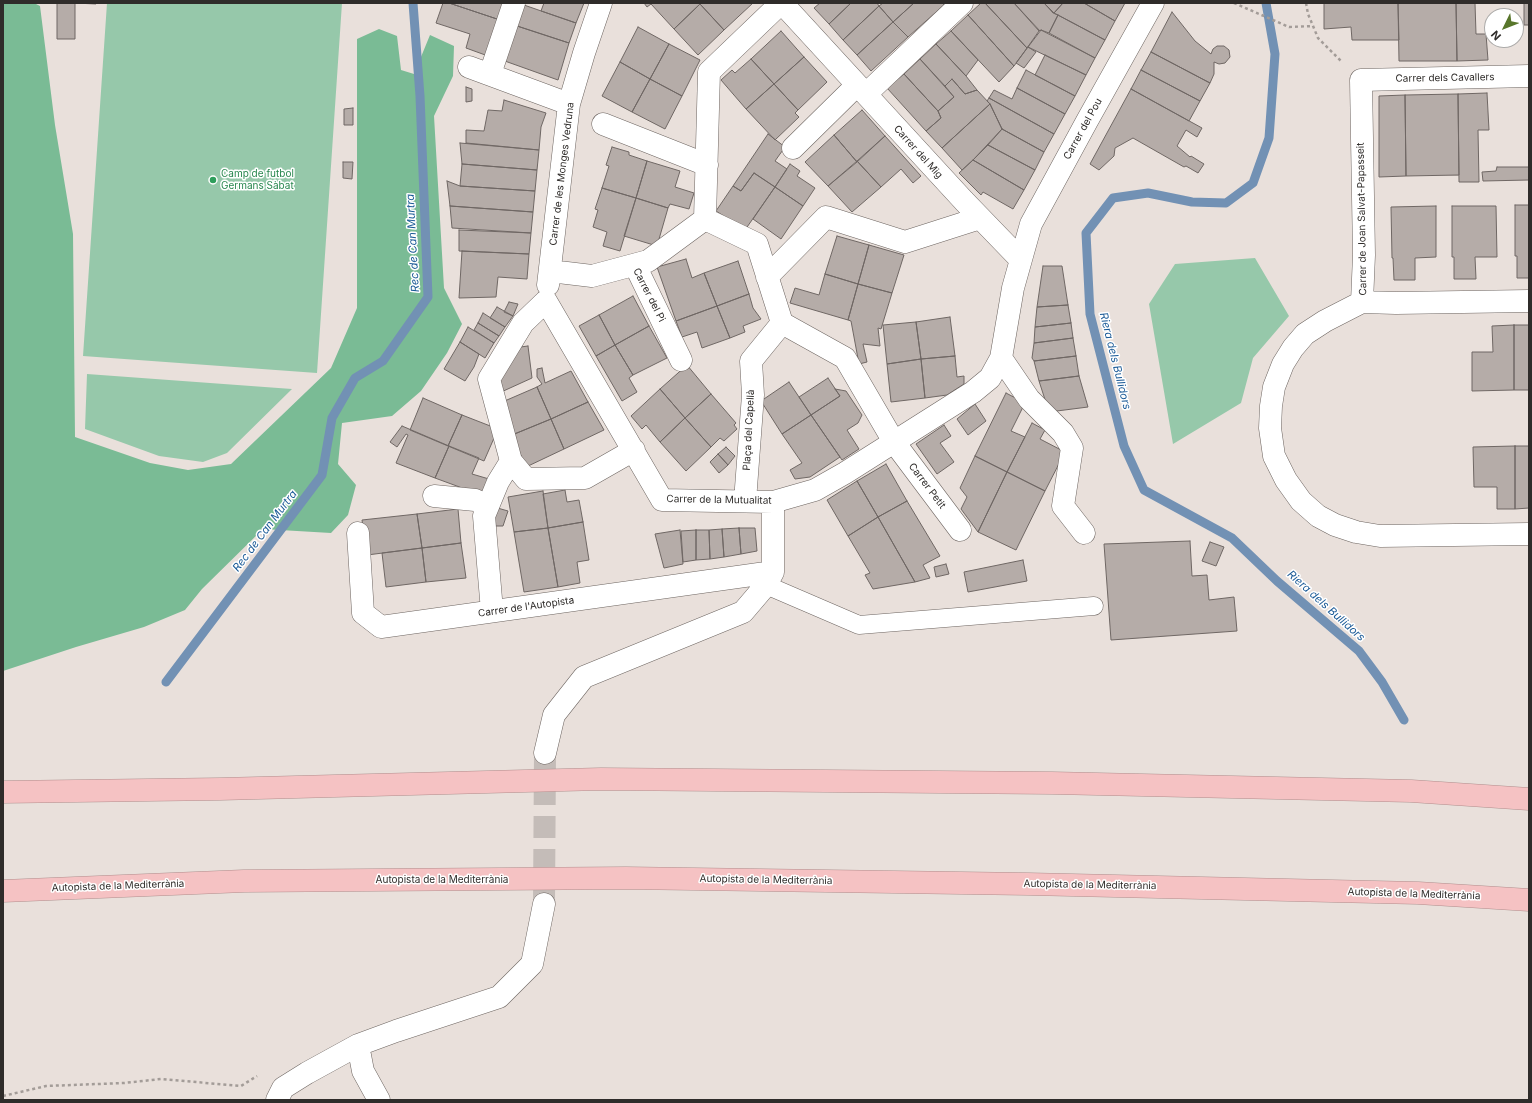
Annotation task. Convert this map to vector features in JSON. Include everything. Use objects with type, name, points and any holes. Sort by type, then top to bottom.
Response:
[{"type":"highway","points":[[3,792],[220,789],[601,779],[1060,783],[1411,791],[1529,799]]},
{"type":"highway","name":"Autopista de la Mediterrània","points":[[3,891],[244,881],[626,878],[1075,885],[1418,893],[1529,900]]},
{"type":"street","points":[[490,74],[514,3]]},
{"type":"street","name":"Carrer de les Monges Vedruna","points":[[546,300],[569,104],[601,3]]},
{"type":"street","points":[[705,219],[709,72],[782,3]]},
{"type":"street","name":"Carrer del Mig","points":[[782,3],[980,218],[1020,259]]},
{"type":"street","points":[[793,148],[962,3]]},
{"type":"street","name":"Carrer del Pou","points":[[1020,259],[1031,224],[1086,121],[1153,3]]},
{"type":"street","points":[[469,66],[569,104]]},
{"type":"street","name":"Carrer dels Cavallers","points":[[1361,80],[1529,76]]},
{"type":"street","name":"Carrer de Joan Salvat-Papasseit","points":[[1361,80],[1364,255],[1362,302],[1306,334],[1293,348],[1283,364],[1274,387],[1271,406],[1270,428],[1274,456],[1286,480],[1301,501],[1318,516],[1335,525],[1356,532],[1380,536],[1529,534]]},
{"type":"street","points":[[603,124],[707,165]]},
{"type":"street","points":[[768,277],[826,217],[905,242],[980,218]]},
{"type":"street","points":[[705,219],[757,244],[782,323],[845,358],[894,442]]},
{"type":"street","points":[[635,265],[648,261],[705,219]]},
{"type":"street","name":"Carrer de la Mutualitat","points":[[546,300],[662,500],[774,502],[815,490],[845,473],[973,392],[990,378],[1001,358],[1013,288],[1020,259]]},
{"type":"street","name":"Carrer del Pi","points":[[550,271],[592,276],[635,265],[681,360]]},
{"type":"street","points":[[546,300],[523,323],[489,379],[511,461],[526,479],[586,478],[634,450]]},
{"type":"street","points":[[1362,302],[1396,304],[1529,301]]},
{"type":"street","name":"Plaça del Capellà","points":[[745,501],[753,395],[751,361],[782,323]]},
{"type":"street","points":[[1001,358],[1029,399],[1063,433],[1072,448],[1063,506],[1084,533]]},
{"type":"street","name":"Carrer Petit","points":[[894,442],[960,530]]},
{"type":"street","points":[[492,611],[484,516],[498,482],[511,461]]},
{"type":"street","points":[[434,496],[475,500],[488,506]]},
{"type":"street","points":[[545,753],[554,715],[584,677],[743,612],[769,578],[774,502]]},
{"type":"street","name":"Carrer de l'Autopista","points":[[358,533],[363,612],[381,627],[492,611],[769,578]]},
{"type":"street","points":[[280,1094],[307,1073],[358,1045],[499,997],[532,964],[544,904]]},
{"type":"street","points":[[358,1045],[363,1071],[379,1100]]},
{"type":"lane","points":[[769,578],[859,625],[1094,606]]},
{"type":"path","points":[[1234,3],[1289,27],[1313,26]]},
{"type":"path","points":[[1306,3],[1318,38],[1361,80]]},
{"type":"path","points":[[3,1096],[46,1086],[124,1083],[162,1079],[241,1086],[258,1076],[280,1094]]},
{"type":"green space","points":[[3,3],[34,3],[40,6],[55,125],[73,234],[75,437],[150,463],[188,470],[231,464],[331,368],[357,308],[357,39],[379,29],[397,36],[401,70],[414,74],[430,35],[454,46],[453,76],[434,116],[444,288],[462,324],[447,353],[421,391],[392,416],[342,423],[338,464],[356,485],[348,515],[331,533],[263,529],[202,589],[185,610],[144,627],[3,671]]},
{"type":"green space","name":"Camp de futbol Germans Sàbat","points":[[107,3],[342,3],[317,373],[83,356]]},
{"type":"green space","points":[[1255,258],[1289,316],[1253,358],[1241,403],[1173,444],[1149,304],[1175,264]]},
{"type":"green space","points":[[87,374],[292,389],[227,453],[203,462],[159,456],[85,429]]},
{"type":"building","points":[[57,3],[75,3],[75,39],[57,39]]},
{"type":"building","points":[[75,3],[96,3],[96,4]]},
{"type":"building","points":[[443,3],[449,3],[500,20],[488,56],[466,48],[470,34],[436,23]]},
{"type":"building","points":[[449,3],[506,3],[500,20]]},
{"type":"building","points":[[544,3],[584,3],[576,23],[541,11]]},
{"type":"building","points":[[644,3],[700,4],[674,29],[651,4],[647,7]]},
{"type":"building","points":[[753,3],[724,30],[700,4]]},
{"type":"building","points":[[820,3],[851,3],[829,24],[814,8]]},
{"type":"building","points":[[851,3],[877,3],[879,6],[843,40],[829,24]]},
{"type":"building","points":[[883,3],[914,3],[893,22],[879,6]]},
{"type":"building","points":[[914,3],[943,3],[944,5],[908,37],[893,22]]},
{"type":"building","points":[[981,3],[985,3],[1027,48],[1014,66],[968,15]]},
{"type":"building","points":[[985,3],[1014,3],[1039,31],[1027,48]]},
{"type":"building","points":[[1014,3],[1044,3],[1053,13],[1058,15],[1049,33],[1040,31]]},
{"type":"building","points":[[1044,3],[1063,3],[1054,13]]},
{"type":"building","points":[[1063,3],[1084,3],[1115,21],[1105,40],[1054,13]]},
{"type":"building","points":[[1084,3],[1125,3],[1115,21]]},
{"type":"building","points":[[1324,3],[1398,3],[1399,40],[1352,40],[1351,27],[1324,29]]},
{"type":"building","points":[[1398,3],[1456,3],[1457,61],[1399,61]]},
{"type":"building","points":[[1456,3],[1475,3],[1476,34],[1484,34],[1484,48],[1487,48],[1488,60],[1457,61]]},
{"type":"building","points":[[1524,3],[1529,3],[1529,25],[1524,25]]},
{"type":"building","points":[[521,4],[576,23],[569,43],[514,25]]},
{"type":"building","points":[[700,4],[724,30],[698,55],[674,29]]},
{"type":"building","points":[[879,6],[893,22],[857,55],[843,40]]},
{"type":"building","points":[[1172,12],[1195,41],[1211,54],[1213,49],[1217,46],[1224,46],[1229,50],[1230,57],[1225,63],[1219,64],[1214,62],[1214,74],[1210,83],[1151,52]]},
{"type":"building","points":[[968,15],[1014,66],[999,82],[951,31]]},
{"type":"building","points":[[1058,15],[1105,40],[1095,58],[1049,33]]},
{"type":"building","points":[[893,22],[908,37],[871,71],[857,55]]},
{"type":"building","points":[[514,25],[569,43],[558,80],[502,60]]},
{"type":"building","points":[[638,27],[669,44],[650,79],[620,62]]},
{"type":"building","points":[[1041,30],[1095,58],[1086,75],[1028,47]]},
{"type":"building","points":[[781,31],[804,57],[774,84],[751,59]]},
{"type":"building","points":[[951,31],[978,60],[966,76],[936,44]]},
{"type":"building","points":[[669,44],[700,60],[682,96],[650,79]]},
{"type":"building","points":[[936,44],[977,90],[965,94],[952,79],[945,86],[920,59]]},
{"type":"building","points":[[1028,47],[1036,52],[1024,68],[1016,63]]},
{"type":"building","points":[[1151,52],[1210,83],[1200,101],[1141,70]]},
{"type":"building","points":[[1045,55],[1086,75],[1075,96],[1035,75]]},
{"type":"building","points":[[804,57],[827,82],[798,110],[774,84]]},
{"type":"building","points":[[751,59],[774,84],[746,109],[721,80],[732,70],[735,73]]},
{"type":"building","points":[[920,59],[954,97],[938,111],[904,74]]},
{"type":"building","points":[[620,62],[650,79],[632,112],[602,96]]},
{"type":"building","points":[[1026,70],[1075,96],[1065,114],[1017,88]]},
{"type":"building","points":[[1141,70],[1200,101],[1189,121],[1131,89]]},
{"type":"building","points":[[904,74],[938,111],[941,118],[926,131],[887,88]]},
{"type":"building","points":[[650,79],[682,96],[665,129],[632,112]]},
{"type":"building","points":[[952,79],[965,94],[977,90],[990,104],[942,148],[926,131],[941,118],[938,111],[954,97],[945,86]]},
{"type":"building","points":[[774,84],[798,110],[795,113],[799,117],[775,140],[746,109]]},
{"type":"building","points":[[466,87],[472,89],[472,101],[466,102]]},
{"type":"building","points":[[1017,88],[1065,114],[1054,134],[989,98],[994,90],[1012,99]]},
{"type":"building","points":[[1131,89],[1202,128],[1197,137],[1186,130],[1177,146],[1190,157],[1191,156],[1204,164],[1198,173],[1186,166],[1184,167],[1133,138],[1115,148],[1114,156],[1099,170],[1090,164]]},
{"type":"building","points":[[1487,93],[1489,130],[1478,130],[1479,182],[1459,182],[1458,94]]},
{"type":"building","points":[[1458,94],[1459,175],[1406,176],[1405,95]]},
{"type":"building","points":[[1405,95],[1406,176],[1379,177],[1379,96]]},
{"type":"building","points":[[989,98],[1054,134],[1044,152],[1002,129],[990,104],[987,101]]},
{"type":"building","points":[[504,100],[546,113],[541,127],[539,150],[466,143],[466,130],[484,131],[488,110],[502,111]]},
{"type":"building","points":[[990,104],[1002,129],[962,170],[942,148]]},
{"type":"building","points":[[353,108],[353,125],[344,125],[344,109]]},
{"type":"building","points":[[862,110],[885,136],[857,162],[834,135]]},
{"type":"building","points":[[1002,129],[1044,152],[1035,170],[988,145]]},
{"type":"building","points":[[768,134],[785,147],[775,161],[787,169],[775,187],[754,173],[741,191],[733,186]]},
{"type":"building","points":[[834,135],[857,162],[828,186],[805,162]]},
{"type":"building","points":[[885,136],[921,176],[913,183],[901,169],[881,187],[857,161]]},
{"type":"building","points":[[460,143],[539,150],[537,170],[462,164]]},
{"type":"building","points":[[988,145],[1035,170],[1024,190],[973,160]]},
{"type":"building","points":[[612,147],[629,152],[629,155],[647,161],[636,198],[602,188],[609,166],[606,165]]},
{"type":"building","points":[[973,160],[1024,190],[1013,209],[983,192],[981,195],[959,173]]},
{"type":"building","points":[[647,161],[680,171],[675,187],[694,193],[689,209],[670,204],[668,208],[636,198]]},
{"type":"building","points":[[857,161],[881,187],[852,212],[828,186]]},
{"type":"building","points":[[343,162],[353,162],[352,179],[343,178]]},
{"type":"building","points":[[462,164],[537,170],[535,191],[460,186]]},
{"type":"building","points":[[790,164],[800,171],[797,176],[815,188],[803,206],[775,187]]},
{"type":"building","points":[[1497,167],[1529,167],[1529,180],[1483,181],[1482,172],[1496,171]]},
{"type":"building","points":[[754,173],[775,187],[745,230],[716,211],[733,186],[741,191]]},
{"type":"building","points":[[447,181],[460,186],[535,191],[533,212],[450,206]]},
{"type":"building","points":[[775,187],[803,206],[781,239],[753,219]]},
{"type":"building","points":[[602,188],[636,198],[620,251],[603,246],[607,232],[593,227],[598,210],[595,209]]},
{"type":"building","points":[[636,198],[668,208],[657,246],[624,236]]},
{"type":"building","points":[[1515,205],[1529,205],[1529,278],[1517,278],[1517,256],[1515,256]]},
{"type":"building","points":[[450,206],[533,212],[531,233],[452,228]]},
{"type":"building","points":[[1436,206],[1436,257],[1415,258],[1415,280],[1394,280],[1391,207]]},
{"type":"building","points":[[1452,206],[1496,206],[1497,257],[1475,257],[1476,279],[1454,279],[1454,257],[1452,257]]},
{"type":"building","points":[[459,230],[531,233],[529,254],[459,251]]},
{"type":"building","points":[[837,236],[869,245],[858,284],[825,274]]},
{"type":"building","points":[[869,245],[904,255],[892,293],[858,284]]},
{"type":"building","points":[[462,251],[529,254],[527,279],[498,277],[496,297],[459,298]]},
{"type":"building","points":[[686,259],[692,278],[704,273],[717,306],[676,321],[657,267]]},
{"type":"building","points":[[738,261],[749,294],[717,306],[704,273]]},
{"type":"building","points":[[1043,266],[1062,266],[1068,305],[1037,307]]},
{"type":"building","points":[[825,274],[858,284],[848,320],[790,303],[795,288],[819,295]]},
{"type":"building","points":[[858,284],[892,293],[881,329],[878,328],[880,346],[863,344],[867,362],[859,364],[851,321],[848,320]]},
{"type":"building","points":[[749,294],[753,308],[761,319],[743,326],[745,332],[730,338],[717,306]]},
{"type":"building","points":[[633,296],[649,326],[615,345],[599,315]]},
{"type":"building","points":[[509,302],[518,304],[513,316],[504,312]]},
{"type":"building","points":[[1068,305],[1071,323],[1035,327],[1037,307]]},
{"type":"building","points":[[717,306],[730,338],[702,348],[697,332],[682,337],[676,321]]},
{"type":"building","points":[[497,307],[513,316],[505,327],[490,318]]},
{"type":"building","points":[[483,313],[505,327],[499,336],[478,323]]},
{"type":"building","points":[[599,315],[615,345],[596,356],[579,326]]},
{"type":"building","points":[[950,317],[955,356],[921,359],[916,322]]},
{"type":"building","points":[[916,322],[921,359],[887,364],[883,325]]},
{"type":"building","points":[[478,323],[499,336],[494,343],[474,330]]},
{"type":"building","points":[[1071,323],[1073,338],[1034,343],[1035,327]]},
{"type":"building","points":[[1514,325],[1529,325],[1529,390],[1514,390]]},
{"type":"building","points":[[1514,325],[1514,390],[1472,391],[1472,352],[1493,352],[1492,326]]},
{"type":"building","points":[[649,326],[667,358],[633,375],[615,345]]},
{"type":"building","points":[[468,327],[494,343],[485,358],[460,342]]},
{"type":"building","points":[[1073,338],[1076,356],[1034,361],[1032,358],[1034,343]]},
{"type":"building","points":[[460,342],[479,354],[474,367],[465,381],[444,369]]},
{"type":"building","points":[[615,345],[633,375],[629,378],[637,392],[622,401],[596,356]]},
{"type":"building","points":[[528,346],[532,378],[499,393],[499,377],[513,348]]},
{"type":"building","points":[[955,356],[957,377],[964,376],[964,384],[947,395],[925,398],[921,359]]},
{"type":"building","points":[[1076,356],[1079,376],[1039,381],[1034,361]]},
{"type":"building","points":[[921,359],[925,398],[891,402],[887,364]]},
{"type":"building","points":[[687,365],[711,394],[685,418],[660,389]]},
{"type":"building","points":[[542,368],[545,383],[571,371],[588,402],[551,419],[537,387],[542,384],[537,377],[537,369]]},
{"type":"building","points":[[1079,376],[1088,407],[1049,412],[1039,381]]},
{"type":"building","points":[[828,378],[840,396],[811,415],[799,397]]},
{"type":"building","points":[[789,382],[811,415],[782,434],[761,401]]},
{"type":"building","points":[[537,387],[551,419],[512,435],[500,403]]},
{"type":"building","points":[[660,389],[685,418],[660,442],[646,425],[642,429],[631,416]]},
{"type":"building","points":[[835,389],[846,391],[862,415],[858,423],[847,430],[859,449],[842,460],[811,415],[840,396]]},
{"type":"building","points":[[1006,393],[1025,403],[1011,431],[1025,437],[1007,472],[975,456]]},
{"type":"building","points":[[711,394],[736,423],[734,425],[737,429],[724,441],[720,438],[711,447],[685,418]]},
{"type":"building","points":[[423,398],[462,415],[448,446],[410,430]]},
{"type":"building","points":[[588,402],[604,430],[564,449],[551,419]]},
{"type":"building","points":[[975,404],[986,421],[968,435],[957,419]]},
{"type":"building","points":[[462,415],[498,429],[484,461],[448,446]]},
{"type":"building","points":[[811,415],[840,457],[810,477],[795,479],[790,470],[802,463],[782,434]]},
{"type":"building","points":[[685,418],[711,447],[686,471],[660,442]]},
{"type":"building","points":[[551,419],[564,449],[526,467],[512,435]]},
{"type":"building","points":[[1032,423],[1045,430],[1040,439],[1065,452],[1045,491],[1007,472]]},
{"type":"building","points":[[944,425],[951,436],[940,443],[954,462],[937,474],[916,444]]},
{"type":"building","points":[[402,426],[449,446],[435,478],[396,463],[408,435],[406,434],[397,447],[390,442]]},
{"type":"building","points":[[449,446],[479,458],[472,474],[489,479],[484,496],[435,478]]},
{"type":"building","points":[[1515,446],[1515,509],[1497,509],[1497,487],[1474,487],[1473,447]]},
{"type":"building","points":[[1515,446],[1529,446],[1529,508],[1515,509]]},
{"type":"building","points":[[726,447],[735,456],[728,465],[718,454]]},
{"type":"building","points":[[718,454],[728,465],[719,473],[710,462]]},
{"type":"building","points":[[975,456],[1007,472],[978,532],[961,509],[967,497],[960,488]]},
{"type":"building","points":[[886,464],[907,501],[878,517],[857,481]]},
{"type":"building","points":[[1007,472],[1045,491],[1016,550],[978,532]]},
{"type":"building","points":[[857,481],[878,517],[848,536],[827,500]]},
{"type":"building","points":[[565,490],[567,502],[579,500],[583,522],[548,528],[543,494]]},
{"type":"building","points":[[543,491],[548,528],[514,532],[508,497]]},
{"type":"building","points":[[907,501],[940,556],[923,565],[930,578],[915,582],[878,517]]},
{"type":"building","points":[[494,507],[508,511],[503,526],[489,526]]},
{"type":"building","points":[[458,509],[461,543],[422,548],[417,514]]},
{"type":"building","points":[[417,514],[422,548],[367,555],[362,520]]},
{"type":"building","points":[[878,517],[915,582],[873,589],[865,575],[870,573],[848,536]]},
{"type":"building","points":[[583,522],[589,560],[577,562],[580,583],[558,587],[548,528]]},
{"type":"building","points":[[548,528],[558,587],[524,592],[514,532]]},
{"type":"building","points":[[739,528],[755,528],[757,551],[741,554]]},
{"type":"building","points":[[739,528],[741,554],[724,557],[722,529]]},
{"type":"building","points":[[722,529],[724,557],[710,559],[709,530]]},
{"type":"building","points":[[680,530],[683,564],[664,568],[655,534]]},
{"type":"building","points":[[696,530],[696,560],[683,562],[681,531]]},
{"type":"building","points":[[696,530],[709,530],[710,559],[696,560]]},
{"type":"building","points":[[1190,541],[1192,576],[1207,575],[1209,600],[1234,597],[1237,631],[1111,640],[1104,544]]},
{"type":"building","points":[[1210,542],[1224,547],[1216,566],[1202,561]]},
{"type":"building","points":[[461,543],[466,578],[426,582],[422,548]]},
{"type":"building","points":[[422,548],[426,582],[386,587],[382,553]]},
{"type":"building","points":[[1023,560],[1027,581],[968,592],[964,572]]},
{"type":"building","points":[[946,564],[949,574],[936,577],[934,567]]},
{"type":"waterway","name":"Rec de Can Murtra","points":[[166,682],[322,475],[332,418],[355,378],[383,361],[428,297],[420,96],[413,3]]},
{"type":"waterway","name":"Riera dels Bullidors","points":[[1266,3],[1275,54],[1269,138],[1253,183],[1226,203],[1192,202],[1148,193],[1113,198],[1086,233],[1090,314],[1124,446],[1144,490],[1232,538],[1277,581],[1359,651],[1382,682],[1404,720]]},
{"type":"tunnel","points":[[544,904],[545,753]]},
{"type":"place","name":"Camp de futbol Germans Sàbat","points":[[213,180]]}]
